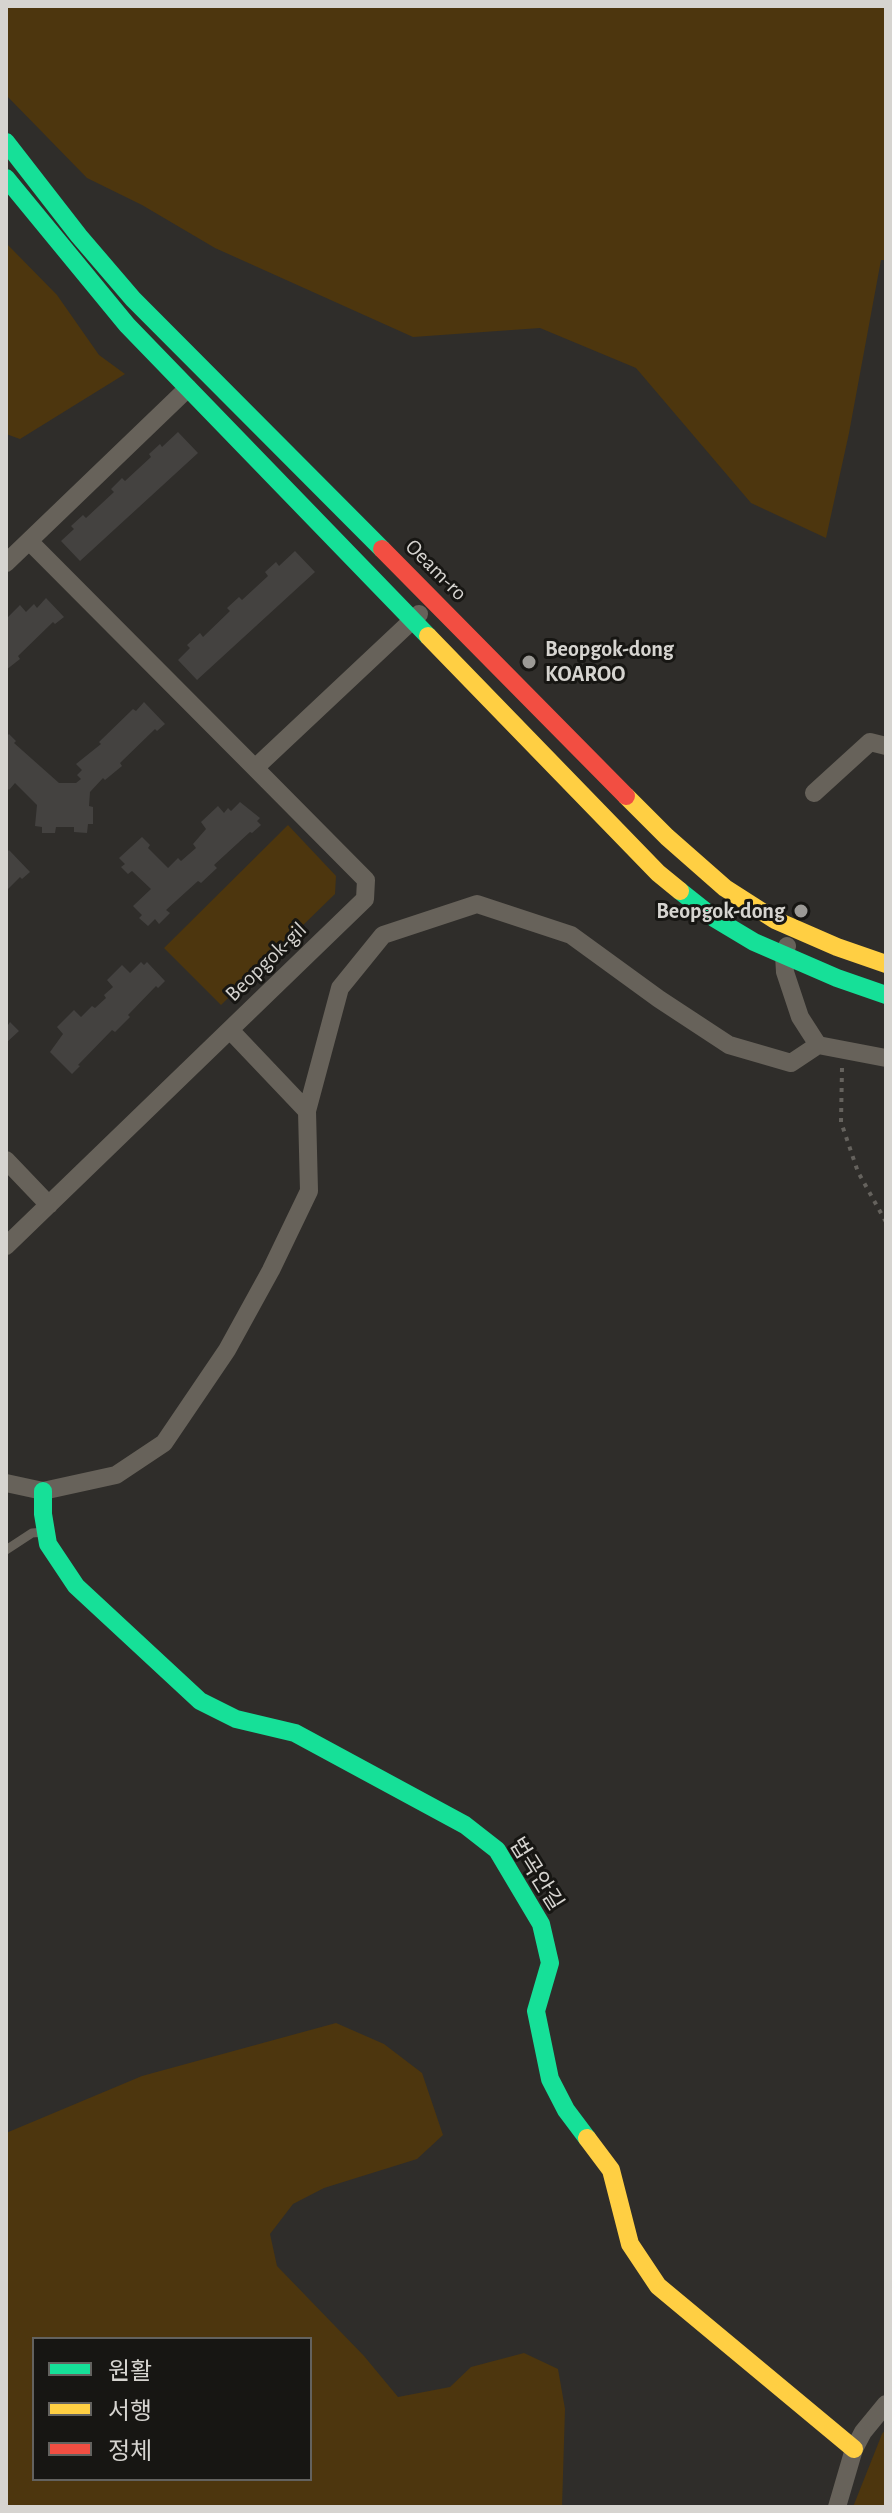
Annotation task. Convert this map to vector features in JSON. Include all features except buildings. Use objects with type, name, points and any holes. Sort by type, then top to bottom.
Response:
[{"type":"main road","name":"Oeam-ro","points":[[6,142],[133,299],[667,837],[725,888],[775,920],[886,964]]},
{"type":"main road","points":[[6,178],[127,325],[658,873],[714,918],[754,942],[837,978],[886,995]]},
{"type":"main road","name":"법곡안길","points":[[43,1491],[48,1544],[76,1586],[200,1701],[236,1719],[295,1733],[465,1825],[497,1850],[541,1924],[550,1963],[536,2011],[550,2079],[566,2110],[611,2170],[630,2244],[658,2286],[854,2449]]},
{"type":"street","points":[[6,563],[188,388]]},
{"type":"street","name":"Beopgok-gil","points":[[29,541],[366,880],[365,899],[230,1030],[307,1111]]},
{"type":"street","points":[[255,768],[432,601]]},
{"type":"street","points":[[814,793],[870,742],[886,746]]},
{"type":"street","points":[[6,1483],[43,1491],[116,1475],[164,1443],[227,1350],[271,1270],[309,1191],[307,1111],[340,988],[383,935],[477,904],[571,935],[729,1045],[791,1063],[818,1045],[886,1058]]},
{"type":"street","points":[[794,929],[784,955],[785,972],[800,1017],[818,1045]]},
{"type":"street","points":[[6,1246],[230,1030]]},
{"type":"street","points":[[6,1160],[49,1205]]},
{"type":"street","points":[[837,2507],[854,2449],[863,2432],[886,2404]]},
{"type":"lane","points":[[6,1550],[32,1533],[46,1532]]},
{"type":"path","points":[[843,1050],[841,1122],[858,1172],[886,1222]]},
{"type":"shaded area","points":[[6,6],[886,6],[886,260],[881,260],[826,538],[751,503],[636,368],[540,328],[413,337],[215,248],[142,205],[87,178],[6,95]]},
{"type":"shaded area","points":[[6,243],[57,295],[99,355],[125,374],[20,439],[6,434]]},
{"type":"shaded area","points":[[288,825],[336,876],[335,894],[221,1005],[164,948]]},
{"type":"shaded area","points":[[336,2023],[384,2044],[422,2073],[443,2135],[417,2159],[324,2188],[293,2204],[270,2234],[277,2266],[364,2356],[398,2397],[450,2387],[471,2367],[524,2353],[558,2369],[565,2409],[562,2507],[6,2507],[6,2133],[142,2076]]},
{"type":"shaded area","points":[[886,2429],[886,2507],[853,2507],[882,2434]]},
{"type":"traffic: fast","points":[[6,142],[133,299],[382,549]]},
{"type":"traffic: fast","points":[[6,178],[127,325],[428,636]]},
{"type":"traffic: fast","points":[[680,891],[714,918],[754,942],[837,978],[886,995]]},
{"type":"traffic: fast","points":[[43,1491],[48,1544],[76,1586],[200,1701],[236,1719],[295,1733],[465,1825],[497,1850],[541,1924],[550,1963],[536,2011],[550,2079],[566,2110],[587,2138]]},
{"type":"traffic: slow","points":[[428,636],[658,873],[680,891]]},
{"type":"traffic: slow","points":[[626,796],[725,888],[775,920],[886,964]]},
{"type":"traffic: slow","points":[[587,2138],[611,2170],[630,2244],[658,2286],[854,2449]]},
{"type":"traffic: jam","points":[[382,549],[626,796]]},
{"type":"place","name":"Beopgok-dong KOAROO","points":[[529,662]]},
{"type":"place","name":"Beopgok-dong","points":[[801,911]]}]
